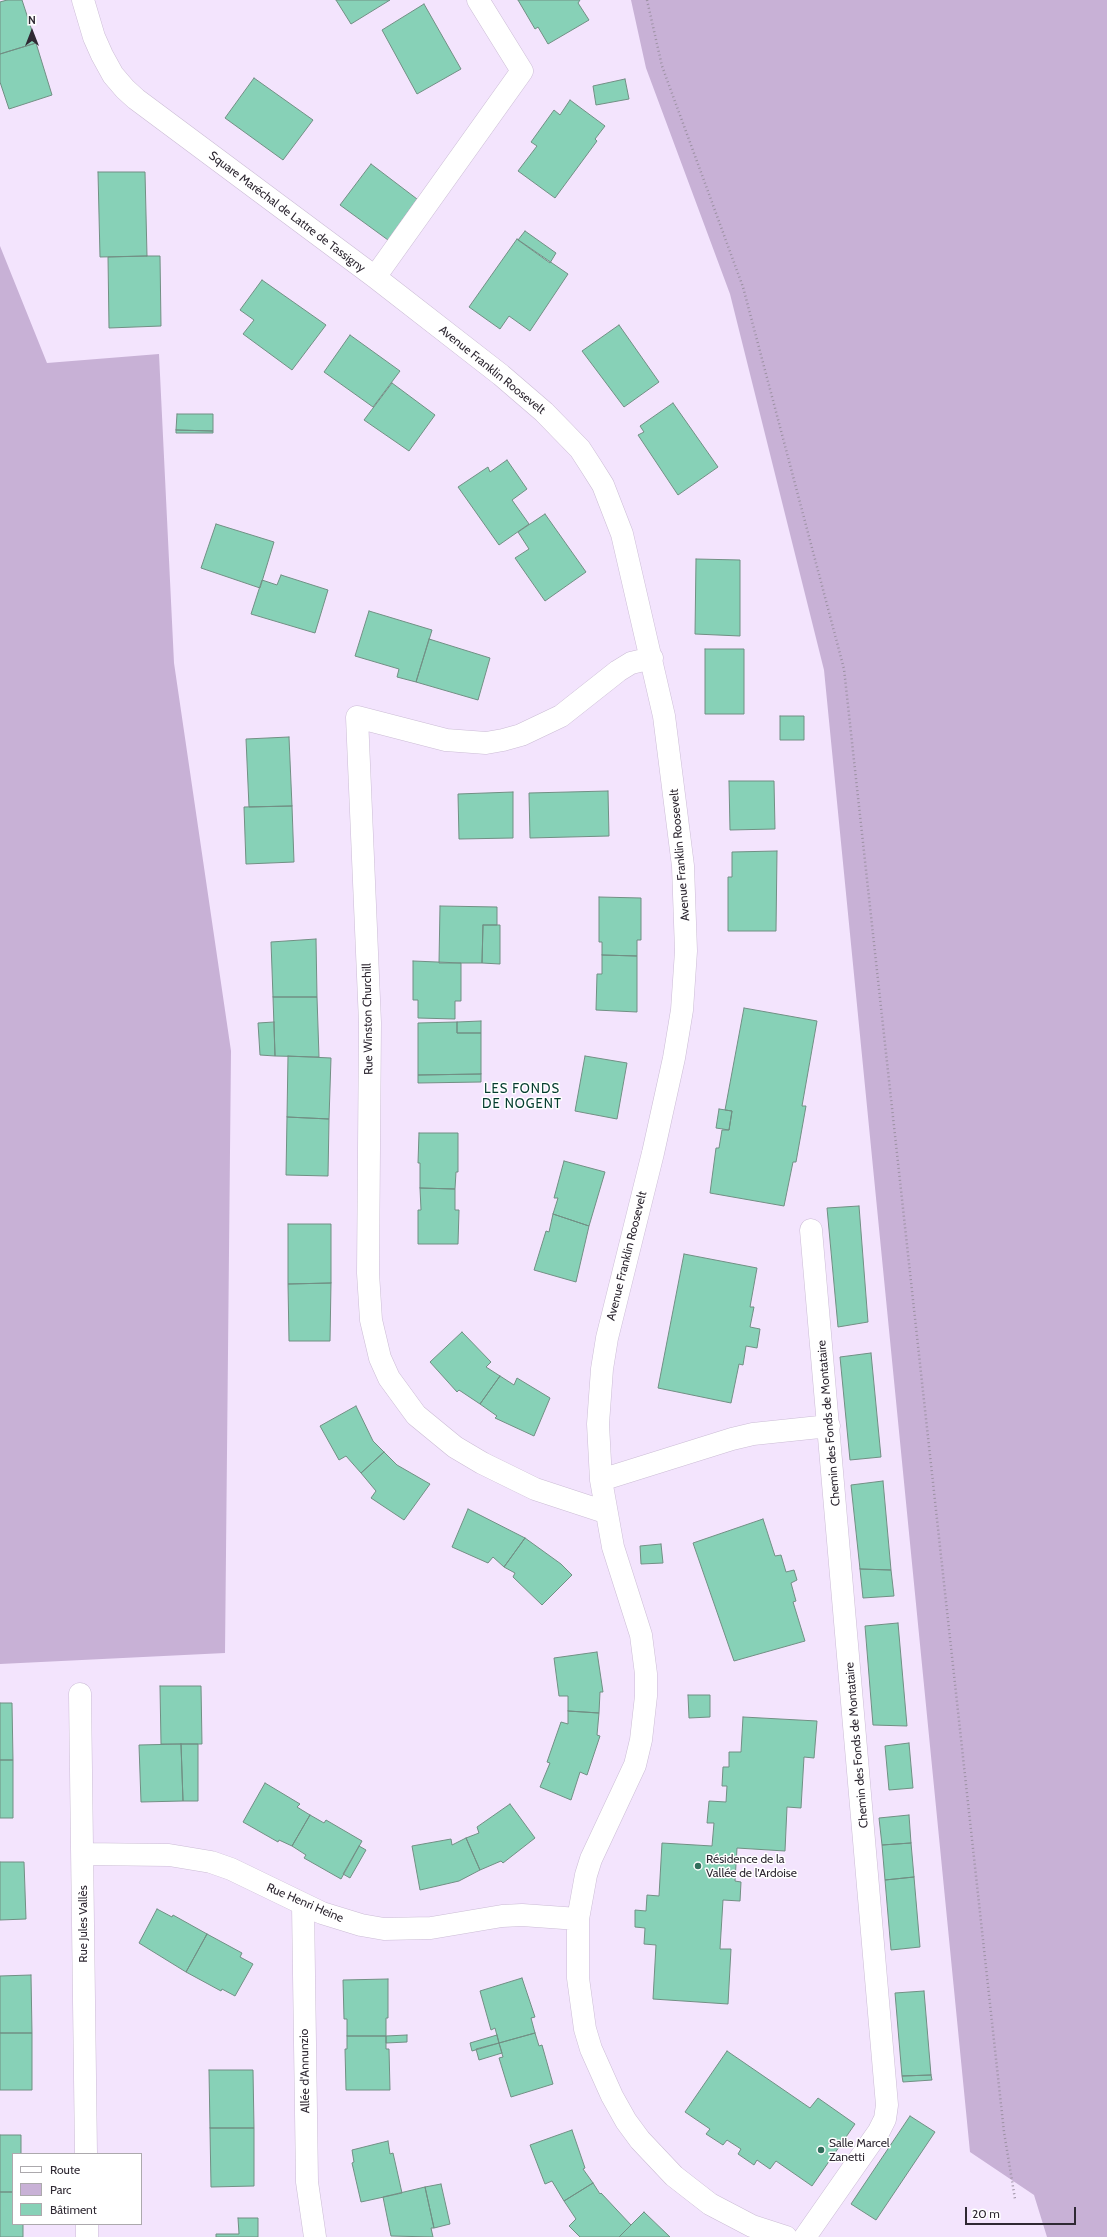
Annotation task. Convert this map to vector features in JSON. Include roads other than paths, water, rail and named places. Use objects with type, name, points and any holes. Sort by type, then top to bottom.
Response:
[{"type":"street","name":"Square Maréchal de Lattre de Tassigny","points":[[83,0],[94,37],[102,55],[113,75],[136,99],[376,277],[522,71],[478,0]]},
{"type":"street","name":"Avenue Franklin Roosevelt","points":[[376,277],[523,393],[580,449],[603,485],[622,534],[652,658],[666,729],[683,866],[686,926],[684,981],[678,1032],[668,1090],[607,1338],[601,1376],[598,1424],[601,1480],[605,1512],[613,1547],[639,1629],[644,1654],[646,1696],[641,1740],[635,1765],[591,1859],[581,1896],[578,1919],[578,1978],[585,2029],[598,2068],[626,2121],[656,2160],[710,2204],[752,2226],[786,2237]]},
{"type":"street","name":"Rue Winston Churchill","points":[[605,1512],[535,1489],[482,1463],[455,1447],[416,1415],[389,1378],[380,1358],[371,1320],[368,1273],[370,1023],[357,717],[446,740],[486,743],[503,740],[521,735],[560,716],[624,667],[631,663],[652,658]]},
{"type":"street","name":"Chemin des Fonds de Montataire","points":[[805,2237],[879,2131],[885,2119],[887,2105],[830,1426],[811,1230]]},
{"type":"street","points":[[601,1480],[732,1438],[753,1434],[830,1426]]},
{"type":"street","name":"Rue Jules Vallès","points":[[80,1694],[86,2153]]},
{"type":"street","name":"Rue Henri Heine","points":[[83,1854],[169,1855],[211,1862],[231,1869],[303,1905],[341,1919],[384,1929],[431,1928],[502,1916],[522,1915],[578,1919]]},
{"type":"street","name":"Allée d'Annunzio","points":[[303,1905],[307,2182],[315,2237]]},
{"type":"street","points":[[87,2225],[87,2237]]},
{"type":"place","name":"Résidence de la Vallée de l'Ardoise","points":[[698,1866]]},
{"type":"place","name":"Salle Marcel Zanetti","points":[[821,2150]]},
{"type":"district","name":"LES FONDS DE NOGENT","points":[[522,1096]]}]
